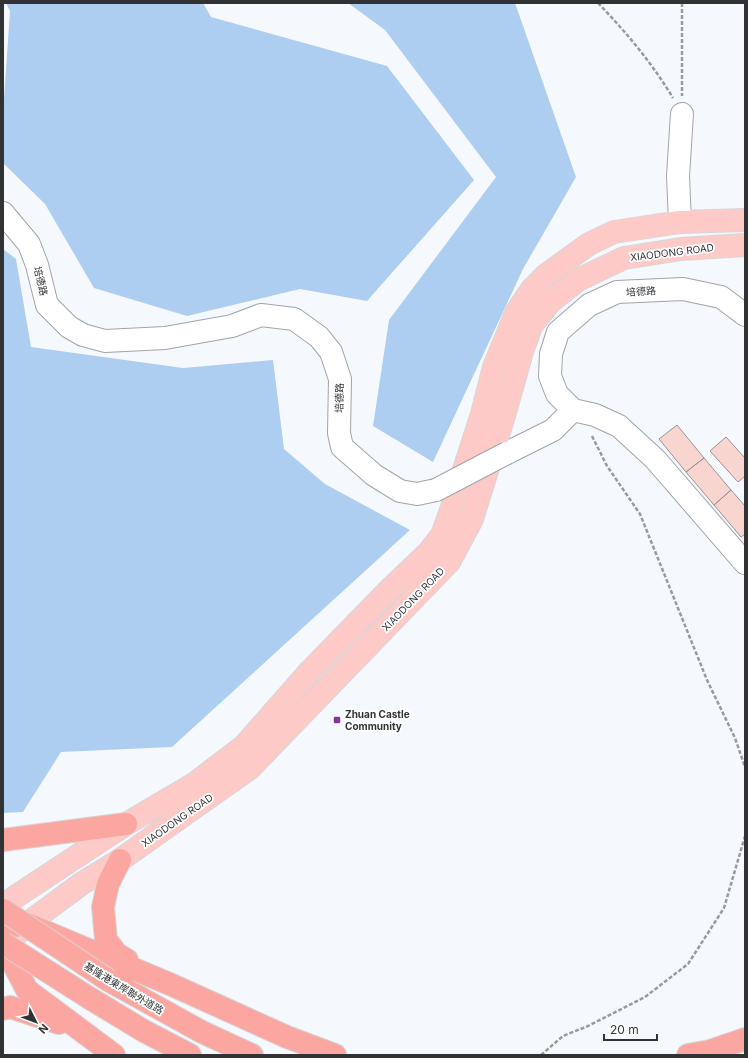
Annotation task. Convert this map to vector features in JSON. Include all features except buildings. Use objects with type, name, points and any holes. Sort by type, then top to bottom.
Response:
[{"type":"highway","points":[[3,840],[126,824]]},
{"type":"highway","points":[[120,860],[108,884],[103,908],[106,940],[117,954],[135,966],[172,985]]},
{"type":"highway","name":"基隆港東岸聯外道路","points":[[3,910],[108,980],[202,1032],[252,1055]]},
{"type":"highway","points":[[3,942],[27,924],[172,985],[287,1037],[335,1055]]},
{"type":"highway","points":[[3,942],[91,999],[144,1031],[190,1055]]},
{"type":"highway","points":[[3,942],[27,990],[113,1055]]},
{"type":"highway","points":[[3,1009],[10,1007],[56,1022],[113,1055]]},
{"type":"highway","points":[[688,1055],[710,1051],[745,1039]]},
{"type":"main road","name":"XIAODONG ROAD","points":[[3,905],[126,824],[194,784],[244,746],[310,670],[428,553],[442,535],[482,414],[494,367],[516,313],[532,289],[546,275],[568,257],[589,244],[614,232],[680,222],[745,220]]},
{"type":"main road","name":"XIAODONG ROAD","points":[[27,924],[81,884],[120,860],[250,768],[449,562],[472,519],[531,326],[551,301],[578,280],[624,258],[681,249],[745,245]]},
{"type":"street","points":[[680,222],[678,176],[682,114]]},
{"type":"street","name":"培德路","points":[[3,213],[29,244],[37,265],[47,305],[69,327],[83,335],[105,341],[166,338],[232,326],[261,315],[294,319],[319,337],[332,352],[340,379],[339,433],[342,447],[374,475],[400,491],[417,494],[436,490],[553,430],[573,410],[557,394],[550,376],[551,354],[558,332],[589,305],[617,292],[682,289],[721,297],[745,314]]},
{"type":"street","points":[[573,410],[595,415],[619,426],[655,459],[745,563]]},
{"type":"path","points":[[598,3],[626,33],[655,70],[682,114]]},
{"type":"path","points":[[682,3],[680,24],[682,114]]},
{"type":"path","points":[[573,410],[587,426],[607,466],[640,514],[707,680],[735,738],[745,767]]},
{"type":"path","points":[[540,1055],[563,1036],[588,1026],[645,997],[688,964],[724,908],[745,836]]},
{"type":"shaded area","points":[[6,3],[203,3],[211,17],[387,66],[474,180],[367,301],[300,289],[187,316],[94,288],[45,204],[3,163],[3,114],[10,11]]},
{"type":"shaded area","points":[[348,3],[515,3],[576,177],[523,269],[433,462],[373,426],[389,320],[496,177],[385,30]]},
{"type":"shaded area","points":[[3,249],[16,259],[31,347],[183,368],[273,360],[284,449],[325,484],[410,530],[172,747],[61,752],[23,812],[3,813]]},
{"type":"place","name":"Zhuan Castle Community","points":[[337,720]]}]
